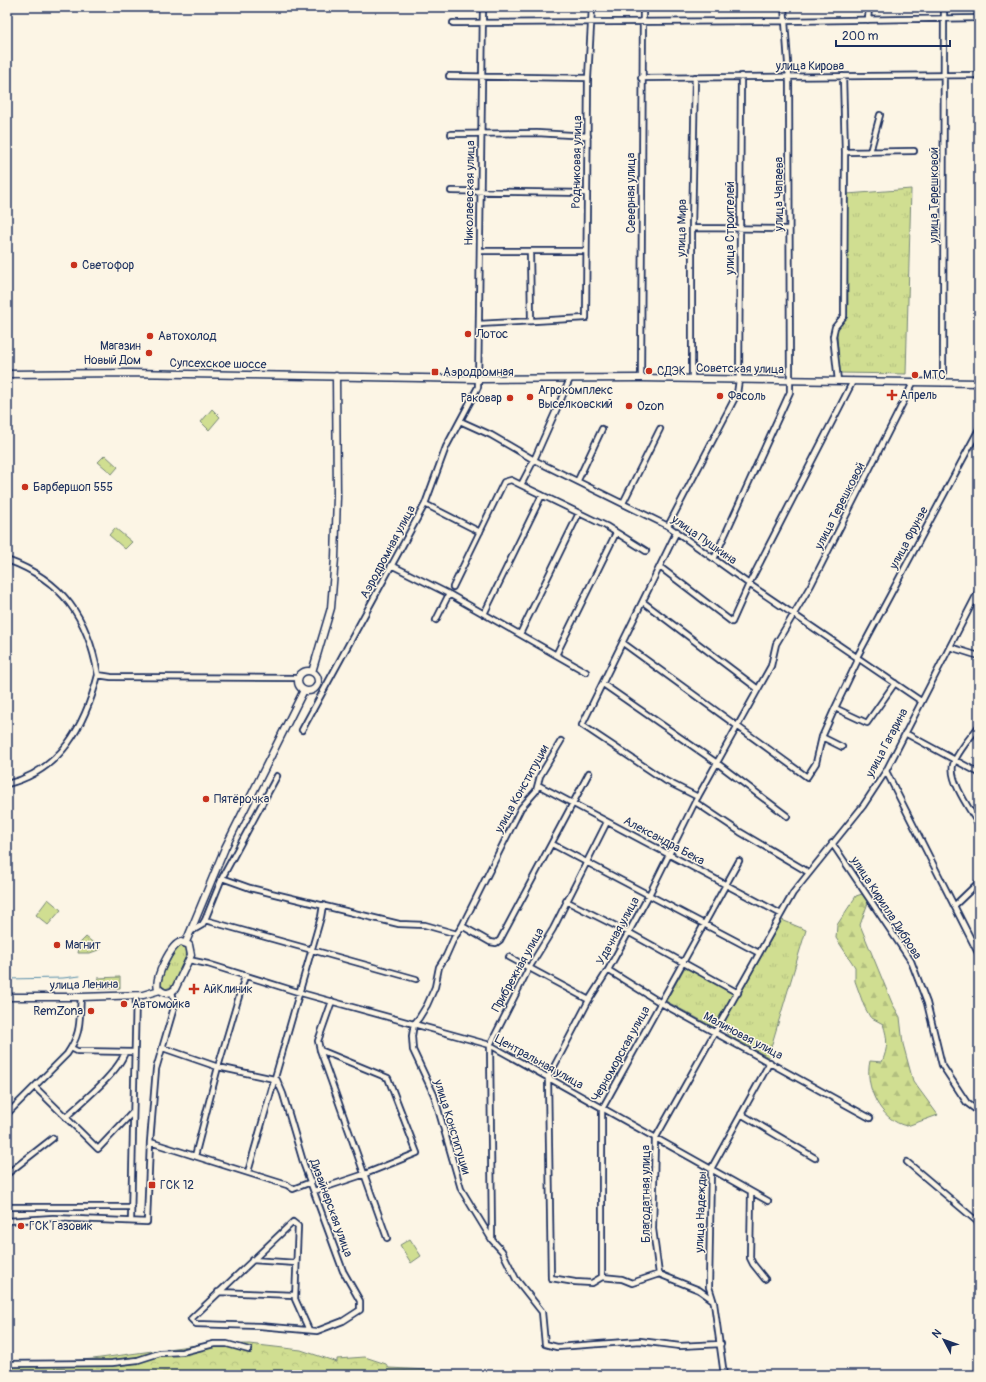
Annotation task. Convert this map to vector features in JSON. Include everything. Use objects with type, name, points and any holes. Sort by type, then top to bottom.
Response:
[{"type":"main road","name":"Супсехское шоссе","points":[[7,374],[128,373],[428,378]]},
{"type":"main road","points":[[312,672],[331,608],[335,558],[337,496],[336,376]]},
{"type":"main road","name":"Советская улица","points":[[428,378],[641,378],[979,383]]},
{"type":"main road","points":[[302,672],[312,672],[316,675],[318,683],[313,689],[304,690],[299,686],[298,678],[302,672]]},
{"type":"main road","points":[[186,942],[225,848],[304,690]]},
{"type":"main road","points":[[179,942],[186,942],[192,950],[189,960],[176,987],[172,992],[165,993],[160,990],[157,984],[158,978],[173,947],[179,942]]},
{"type":"main road","name":"улица Ленина","points":[[7,997],[136,995],[147,994],[160,990]]},
{"type":"street","name":"Николаевская улица","points":[[478,379],[483,7]]},
{"type":"street","name":"Родниковая улица","points":[[530,321],[586,318],[588,78],[592,7]]},
{"type":"street","name":"Северная улица","points":[[641,378],[641,78],[643,7]]},
{"type":"street","name":"улица Чапаева","points":[[714,559],[790,392],[789,77],[784,7]]},
{"type":"street","points":[[868,20],[869,7]]},
{"type":"street","name":"улица Терешковой","points":[[943,383],[944,7]]},
{"type":"street","points":[[453,23],[944,20],[965,17],[979,18]]},
{"type":"street","points":[[449,76],[588,78]]},
{"type":"street","name":"улица Кирова","points":[[641,78],[741,76],[979,76]]},
{"type":"street","name":"улица Строителей","points":[[739,380],[741,76]]},
{"type":"street","points":[[838,381],[833,336],[835,327],[844,316],[845,152],[843,76]]},
{"type":"street","name":"улица Мира","points":[[692,379],[692,228],[695,77]]},
{"type":"street","points":[[870,152],[880,115]]},
{"type":"street","points":[[451,134],[537,133],[588,136]]},
{"type":"street","points":[[845,152],[914,152]]},
{"type":"street","points":[[451,191],[587,193]]},
{"type":"street","points":[[692,228],[789,229]]},
{"type":"street","points":[[480,251],[586,251]]},
{"type":"street","points":[[479,324],[530,321],[530,251]]},
{"type":"street","name":"Аэродромная улица","points":[[302,730],[425,504],[446,447],[478,387],[478,379]]},
{"type":"street","points":[[521,485],[534,460],[570,379]]},
{"type":"street","points":[[668,526],[737,394],[739,380]]},
{"type":"street","points":[[660,567],[732,622],[749,584],[853,381]]},
{"type":"street","name":"улица Терешковой","points":[[794,615],[913,383]]},
{"type":"street","name":"улица Пушкина","points":[[460,420],[534,460],[578,480],[677,531],[749,584],[921,701]]},
{"type":"street","points":[[623,503],[660,429]]},
{"type":"street","name":"улица Фрунзе","points":[[738,726],[807,777],[816,763],[822,737],[857,662],[857,657],[979,429]]},
{"type":"street","points":[[578,480],[602,430]]},
{"type":"street","points":[[453,587],[504,482],[511,480],[579,513],[646,551]]},
{"type":"street","points":[[484,614],[542,495]]},
{"type":"street","points":[[425,504],[480,532]]},
{"type":"street","points":[[520,634],[579,513]]},
{"type":"street","points":[[677,531],[582,725],[697,800],[740,832],[808,872]]},
{"type":"street","points":[[556,655],[616,533]]},
{"type":"street","points":[[7,560],[35,572],[57,588],[68,600],[87,633],[98,675],[84,718],[71,739],[53,762],[34,774],[7,784]]},
{"type":"street","points":[[391,565],[449,594],[586,672]]},
{"type":"street","name":"улица Гагарина","points":[[758,953],[793,893],[808,872],[863,806],[886,771],[979,590]]},
{"type":"street","points":[[436,620],[449,594]]},
{"type":"street","points":[[643,602],[758,689]]},
{"type":"street","points":[[973,602],[979,603]]},
{"type":"street","name":"Удачная улица","points":[[602,1277],[592,1283],[551,1278],[548,1078],[589,1000],[608,970],[649,895],[697,800],[771,666],[776,644],[794,615]]},
{"type":"street","points":[[623,643],[738,726]]},
{"type":"street","points":[[950,647],[979,656]]},
{"type":"street","points":[[98,675],[111,677],[298,678]]},
{"type":"street","points":[[835,708],[867,723],[895,683]]},
{"type":"street","points":[[603,684],[717,763],[787,816]]},
{"type":"street","points":[[979,726],[955,760],[953,775],[979,825]]},
{"type":"street","points":[[905,733],[979,773]]},
{"type":"street","points":[[822,737],[842,747]]},
{"type":"street","name":"улица Конституции","points":[[561,741],[543,770],[538,785],[521,808],[462,926],[436,973],[434,987],[427,1005],[414,1024],[412,1036],[413,1050],[434,1095],[461,1189],[492,1240],[502,1251],[516,1279],[542,1312],[544,1344],[557,1347],[640,1341],[680,1346],[721,1344]]},
{"type":"street","points":[[886,771],[979,955]]},
{"type":"street","points":[[462,926],[490,942],[496,943],[500,940],[590,773]]},
{"type":"street","points":[[190,932],[202,925],[205,920],[222,878],[277,776]]},
{"type":"street","name":"Александра Бека","points":[[538,785],[781,914]]},
{"type":"street","name":"Прибрежная улица","points":[[492,1240],[490,1045],[529,968],[553,929],[607,822]]},
{"type":"street","points":[[552,844],[758,953]]},
{"type":"street","name":"улица Кирилла Диброва","points":[[832,844],[911,961],[927,1002],[942,1065],[967,1103],[979,1112]]},
{"type":"street","name":"Черноморская улица","points":[[602,1277],[602,1108],[739,861]]},
{"type":"street","points":[[222,878],[250,888],[399,924],[425,924],[457,934]]},
{"type":"street","points":[[954,906],[979,882]]},
{"type":"street","points":[[566,901],[628,932],[738,993]]},
{"type":"street","points":[[248,1172],[274,1079],[301,993],[313,950],[323,905]]},
{"type":"street","points":[[205,920],[416,979]]},
{"type":"street","name":"Благодатная улица","points":[[659,1274],[654,1229],[655,1139],[738,993],[758,953]]},
{"type":"street","points":[[509,957],[589,1000]]},
{"type":"street","name":"Центральная улица","points":[[189,960],[208,964],[301,993],[490,1045],[655,1139],[768,1201]]},
{"type":"street","name":"Малиновая улица","points":[[608,970],[661,1003],[870,1118]]},
{"type":"street","points":[[195,1156],[218,1067],[245,976]]},
{"type":"street","points":[[7,1221],[53,1218],[147,1222],[150,1142],[156,1069],[176,1004],[172,992]]},
{"type":"street","points":[[130,1221],[132,1207],[133,1052],[136,995]]},
{"type":"street","points":[[7,1114],[35,1087],[71,1048],[79,1033],[81,997]]},
{"type":"street","points":[[332,1001],[318,1041],[320,1050],[387,1238]]},
{"type":"street","points":[[71,1048],[77,1052],[133,1052]]},
{"type":"street","points":[[163,1048],[218,1067],[274,1079]]},
{"type":"street","points":[[314,1190],[364,1174],[417,1153],[388,1078],[320,1050]]},
{"type":"street","points":[[66,1117],[100,1086],[123,1060],[125,1052]]},
{"type":"street","name":"улица Надежды","points":[[724,1375],[721,1344],[713,1300],[709,1287],[710,1169],[770,1062]]},
{"type":"street","name":"Дизайнерская улица","points":[[274,1079],[276,1080],[283,1094],[304,1165],[343,1271],[361,1306],[360,1310],[330,1326],[317,1331],[309,1330]]},
{"type":"street","points":[[35,1087],[98,1149],[132,1113]]},
{"type":"street","points":[[741,1114],[815,1158]]},
{"type":"street","points":[[7,1174],[53,1138]]},
{"type":"street","points":[[150,1142],[248,1172],[287,1185],[293,1189],[311,1182]]},
{"type":"street","points":[[907,1162],[979,1223]]},
{"type":"street","points":[[751,1192],[750,1258],[765,1279]]},
{"type":"street","points":[[7,1207],[132,1207]]},
{"type":"street","points":[[293,1222],[298,1226],[294,1295],[309,1330],[196,1324],[191,1319],[252,1260],[293,1222]]},
{"type":"street","points":[[252,1260],[296,1263]]},
{"type":"street","points":[[602,1277],[622,1279],[632,1282],[659,1274],[699,1290],[713,1300]]},
{"type":"street","points":[[218,1292],[294,1295]]},
{"type":"street","points":[[7,1364],[112,1363],[138,1360],[160,1354],[182,1352],[214,1344],[227,1344],[249,1350]]},
{"type":"green space","points":[[911,189],[906,374],[839,373],[837,331],[848,305],[847,194]]},
{"type":"green space","points":[[212,409],[220,417],[209,430],[201,422]]},
{"type":"green space","points":[[105,455],[118,467],[112,474],[98,462]]},
{"type":"green space","points":[[115,528],[132,542],[125,549],[109,535]]},
{"type":"green space","points":[[862,894],[869,900],[860,925],[892,1003],[900,1017],[903,1044],[913,1081],[938,1115],[907,1126],[897,1123],[882,1110],[872,1091],[869,1081],[870,1061],[882,1062],[887,1043],[886,1034],[883,1024],[870,1017],[864,1006],[855,981],[855,967],[836,938],[837,925],[856,896]]},
{"type":"green space","points":[[48,899],[61,910],[48,925],[36,915]]},
{"type":"green space","points":[[782,920],[806,930],[768,1057],[728,1035],[723,1024]]},
{"type":"green space","points":[[86,937],[101,949],[90,953],[78,953],[80,943]]},
{"type":"green space","points":[[179,946],[187,948],[188,955],[174,985],[166,989],[161,986],[161,979],[176,948]]},
{"type":"green space","points":[[685,967],[736,993],[717,1029],[666,1001]]},
{"type":"green space","points":[[120,977],[120,988],[99,989],[98,978]]},
{"type":"green space","points":[[410,1239],[421,1256],[411,1263],[400,1245]]},
{"type":"green space","points":[[249,1344],[301,1350],[337,1362],[337,1359],[365,1357],[386,1364],[389,1368],[526,1375],[7,1375],[7,1366],[93,1359],[197,1345]]},
{"type":"waterway","points":[[7,979],[63,978],[80,976]]},
{"type":"place","name":"Светофор","points":[[74,265]]},
{"type":"place","name":"Лотос","points":[[468,334]]},
{"type":"place","name":"Автохолод","points":[[150,336]]},
{"type":"place","name":"Магазин Новый Дом","points":[[149,353]]},
{"type":"place","name":"СДЭК","points":[[649,371]]},
{"type":"place","name":"Аэродромная","points":[[435,372]]},
{"type":"place","name":"МТС","points":[[915,375]]},
{"type":"place","name":"Апрель","points":[[892,395]]},
{"type":"place","name":"Фасоль","points":[[720,396]]},
{"type":"place","name":"Агрокомплекс Выселковский","points":[[530,397]]},
{"type":"place","name":"Раковар","points":[[510,398]]},
{"type":"place","name":"Ozon","points":[[629,406]]},
{"type":"place","name":"Барбершоп 555","points":[[25,487]]},
{"type":"place","name":"Пятёрочка","points":[[206,799]]},
{"type":"place","name":"Магнит","points":[[57,945]]},
{"type":"place","name":"АйКлиник","points":[[194,989]]},
{"type":"place","name":"Автомойка","points":[[124,1004]]},
{"type":"place","name":"RemZona","points":[[91,1011]]},
{"type":"place","name":"ГСК 12","points":[[152,1185]]},
{"type":"place","name":"ГСК Газовик","points":[[21,1226]]}]
